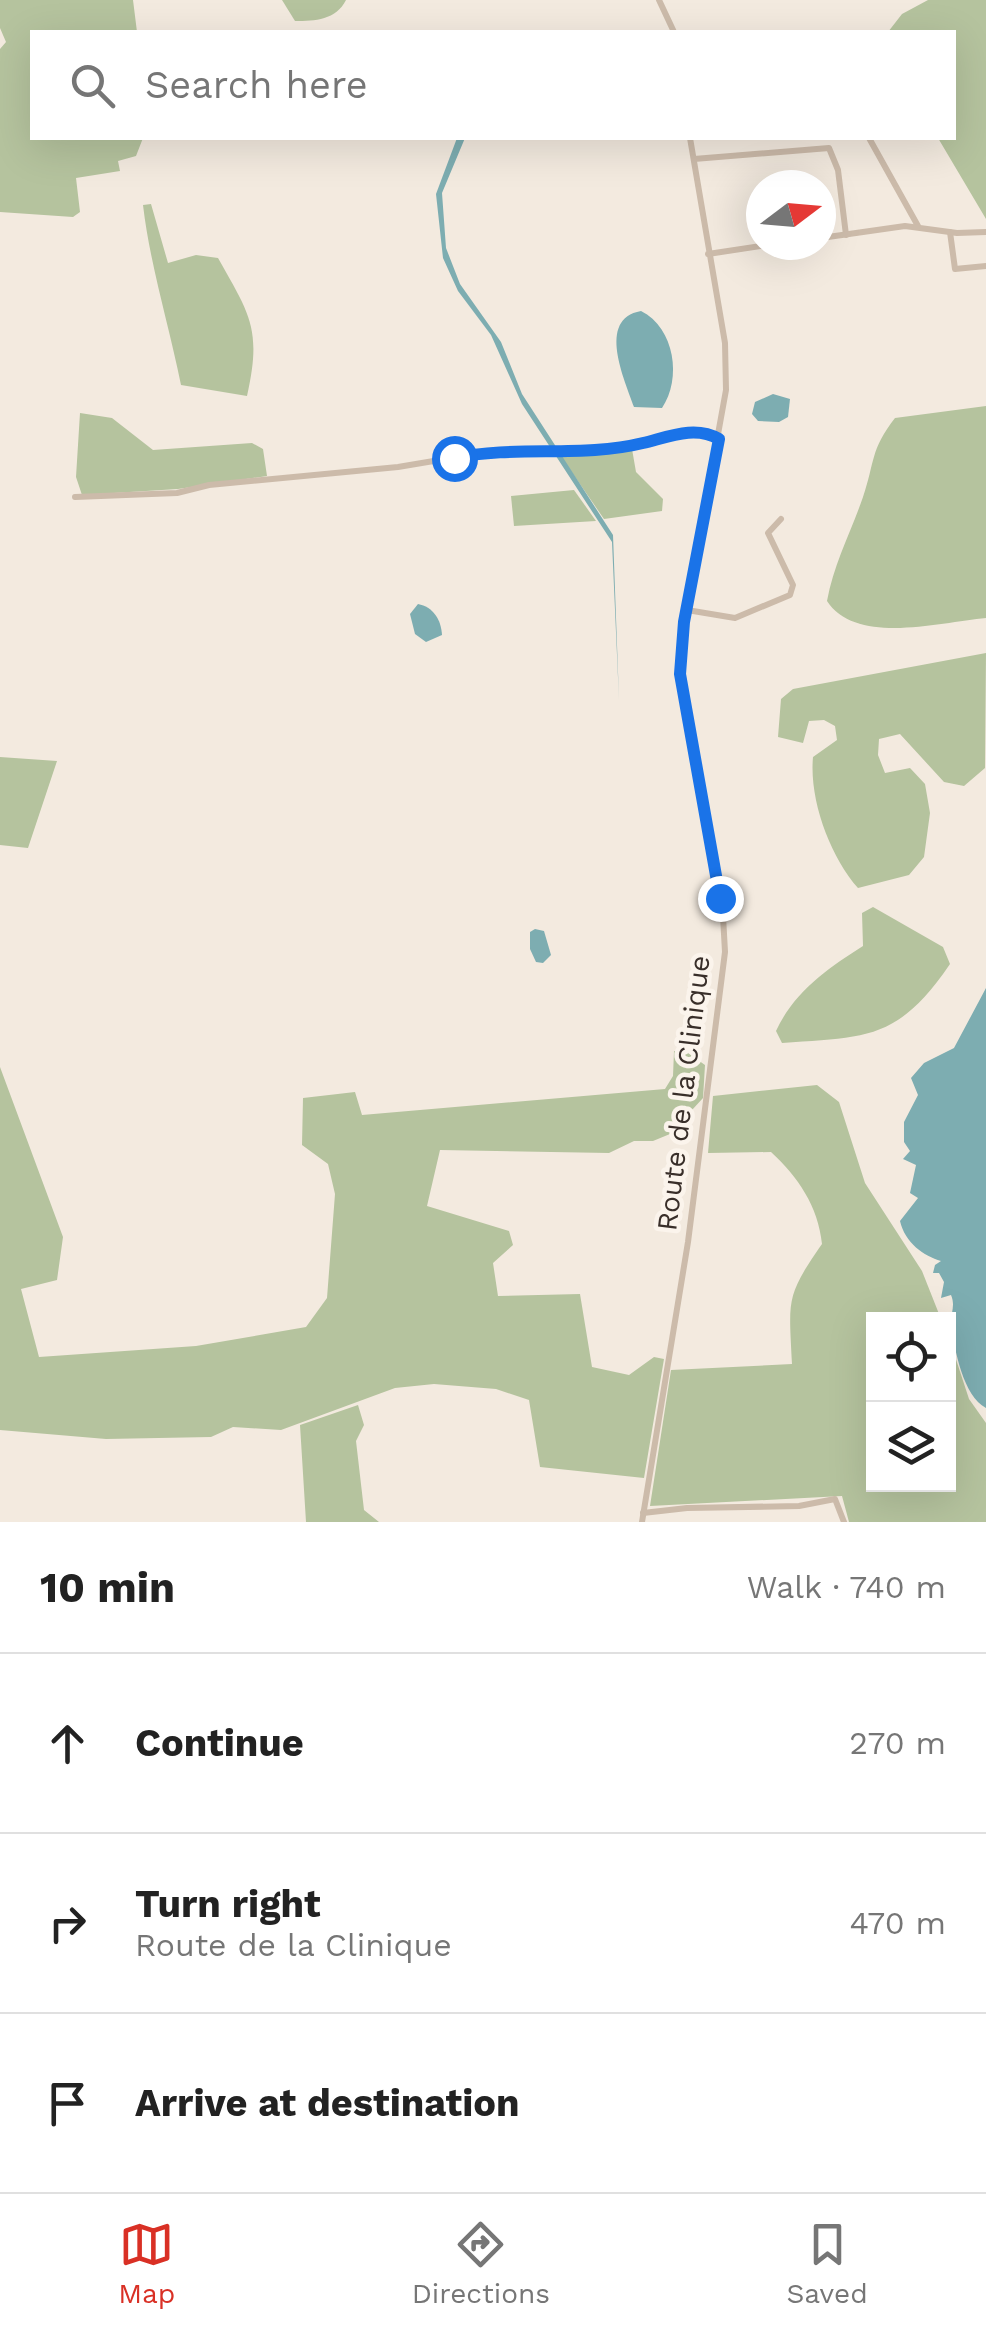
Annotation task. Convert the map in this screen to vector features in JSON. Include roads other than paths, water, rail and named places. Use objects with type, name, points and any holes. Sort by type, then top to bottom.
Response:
[{"type":"street","points":[[659,0],[673,30]]},
{"type":"street","name":"Route de la Clinique","points":[[643,1518],[688,1242],[724,952],[716,874],[682,697],[686,610],[719,439],[726,352],[690,140]]},
{"type":"street","points":[[818,147],[823,140]]},
{"type":"street","points":[[870,140],[918,226]]},
{"type":"street","points":[[694,158],[829,148],[835,157],[846,235]]},
{"type":"street","points":[[836,236],[918,226],[950,232],[986,232]]},
{"type":"street","points":[[950,232],[955,270],[986,266]]},
{"type":"street","points":[[708,254],[746,248]]},
{"type":"street","points":[[74,497],[177,494],[208,485],[398,467],[493,450],[631,446],[696,431],[719,439]]},
{"type":"street","points":[[686,610],[736,618],[790,595],[793,585],[768,533],[781,518]]},
{"type":"street","points":[[643,1518],[687,1508],[799,1506],[835,1498],[844,1522]]},
{"type":"water","points":[[456,140],[464,140],[442,193],[446,248],[460,284],[501,342],[522,394],[613,535],[619,700],[612,542],[522,404],[491,335],[458,291],[443,258],[436,194]]},
{"type":"water","points":[[641,311],[661,329],[672,355],[672,383],[662,408],[634,407],[620,367],[620,326],[627,316]]},
{"type":"water","points":[[773,394],[790,399],[788,417],[779,422],[758,421],[752,414],[755,402]]},
{"type":"water","points":[[418,604],[435,615],[442,635],[426,642],[415,634],[410,614]]},
{"type":"water","points":[[544,931],[551,955],[543,963],[536,962],[530,949],[530,932]]},
{"type":"water","points":[[986,988],[986,1408],[971,1394],[961,1371],[956,1351],[956,1312],[952,1312],[951,1295],[941,1298],[944,1282],[939,1273],[933,1273],[941,1261],[916,1247],[900,1221],[918,1198],[910,1193],[916,1165],[903,1159],[910,1151],[904,1142],[904,1122],[918,1095],[911,1078],[924,1063],[954,1048]]}]
